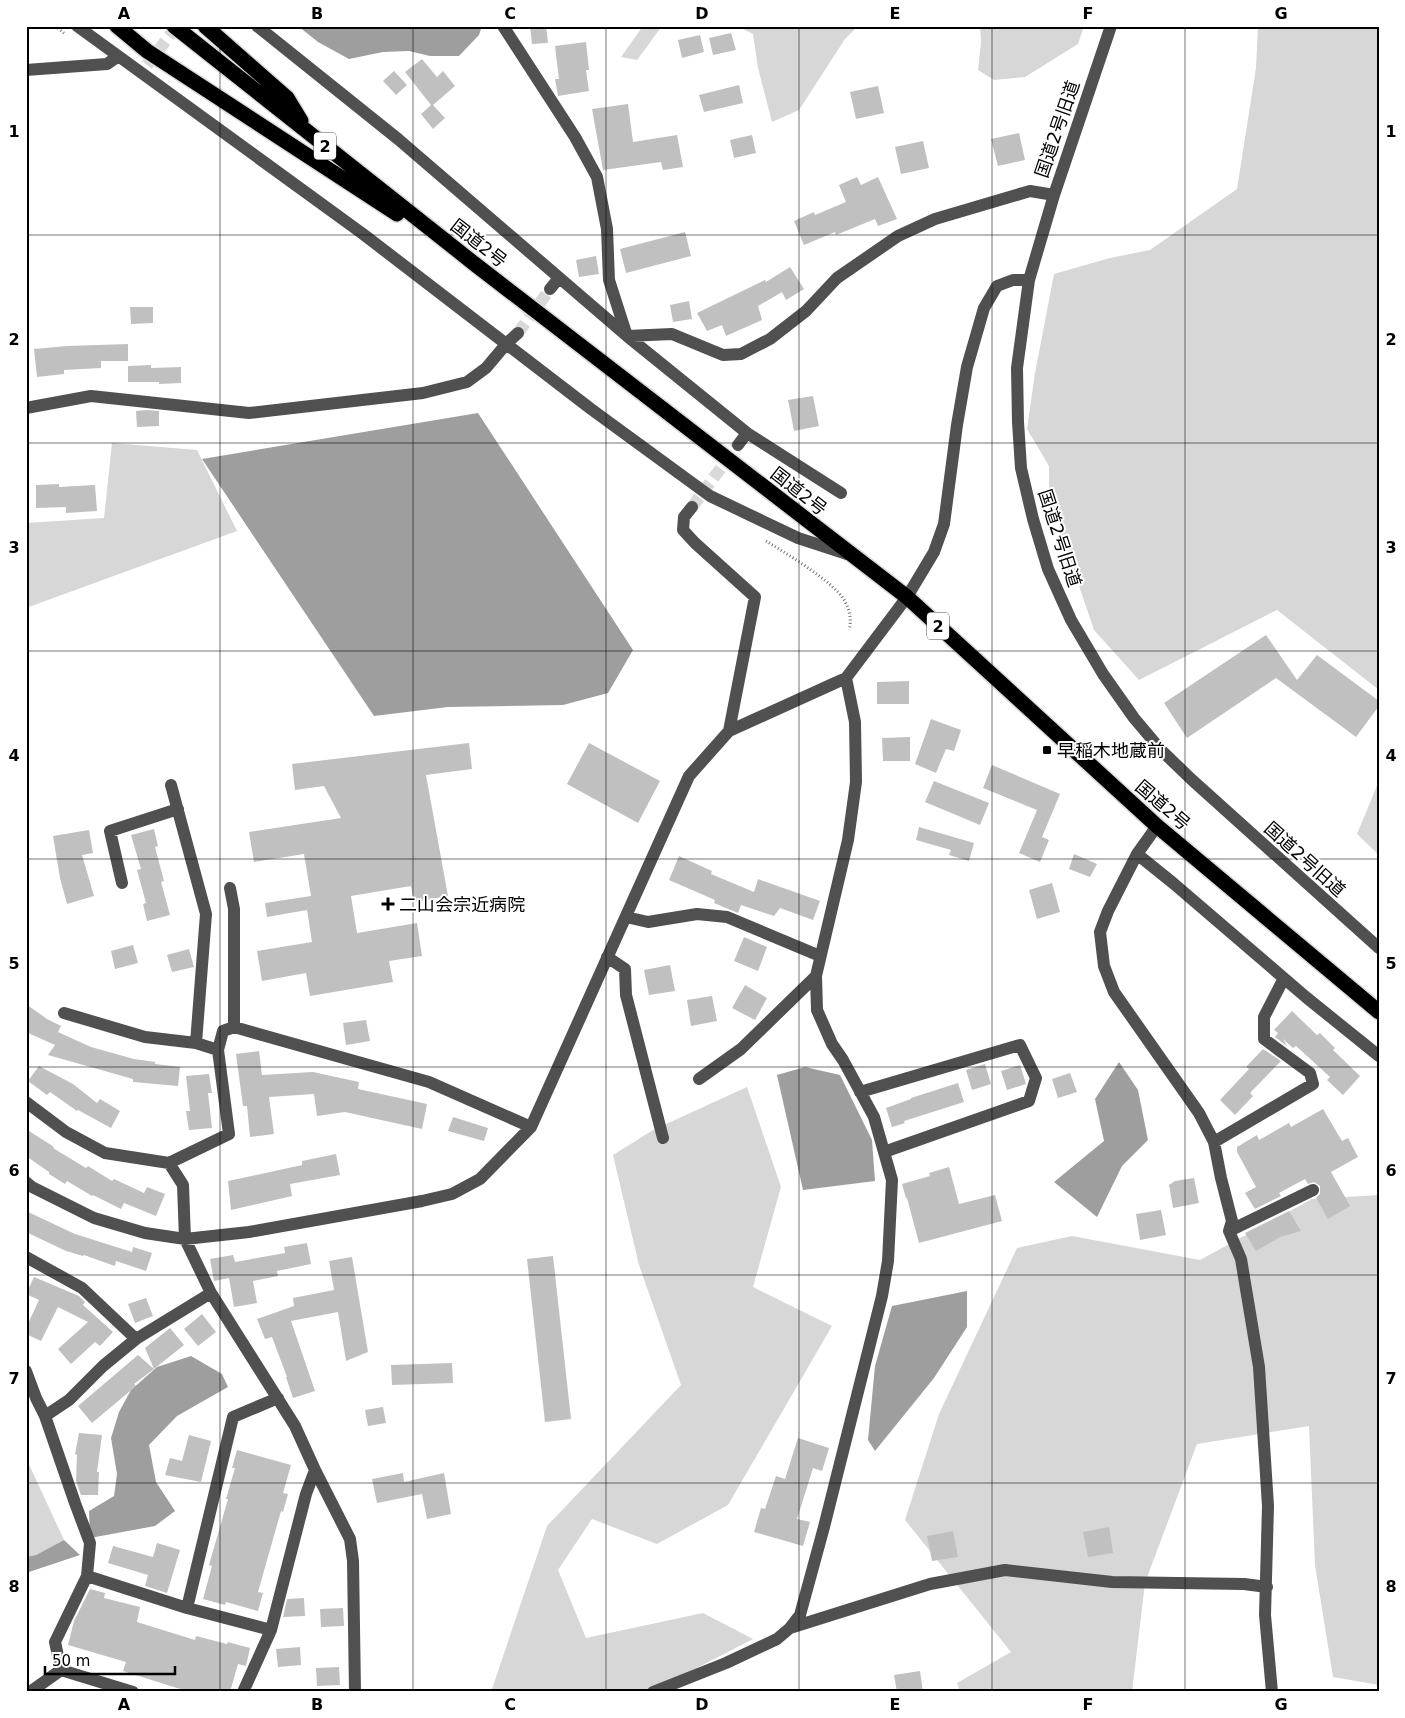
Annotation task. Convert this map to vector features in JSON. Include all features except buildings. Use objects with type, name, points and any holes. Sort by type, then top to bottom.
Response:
[{"type":"highway","points":[[117,26],[147,51],[476,265]]},
{"type":"highway","name":"国道2号","points":[[174,26],[476,265],[907,597],[1157,826],[1379,1012]]},
{"type":"highway","points":[[205,26],[287,98],[308,133]]},
{"type":"street","points":[[77,26],[117,57],[144,69],[507,343],[591,409],[710,496],[798,538],[852,556]]},
{"type":"street","points":[[257,26],[398,140],[627,336],[747,433],[841,493]]},
{"type":"street","points":[[503,26],[575,137],[597,177],[608,229],[609,280],[627,336]]},
{"type":"street","name":"国道2号旧道","points":[[1111,26],[1054,195],[1029,280],[1017,368],[1021,468],[1033,518],[1048,569],[1071,620],[1103,674],[1134,718],[1161,750],[1191,779],[1379,948]]},
{"type":"street","points":[[26,70],[107,64],[117,57]]},
{"type":"street","points":[[627,336],[672,334],[723,355],[741,354],[770,339],[806,312],[837,278],[898,236],[935,219],[1030,191],[1054,195]]},
{"type":"street","points":[[550,289],[559,278]]},
{"type":"street","points":[[26,1182],[32,1187],[94,1218],[145,1233],[185,1239],[248,1232],[422,1201],[452,1194],[480,1179],[531,1127],[689,776],[729,731],[846,678],[907,597],[934,552],[944,524],[967,367],[984,308],[997,286],[1013,280],[1029,280]]},
{"type":"street","points":[[26,408],[91,396],[249,413],[423,393],[466,382],[486,368],[518,333]]},
{"type":"street","points":[[738,445],[747,433]]},
{"type":"street","points":[[692,507],[684,517],[683,530],[755,597],[729,731]]},
{"type":"street","points":[[653,1692],[777,1639],[790,1628],[800,1615],[882,1296],[888,1260],[892,1180],[874,1117],[843,1060],[832,1044],[817,1010],[816,976],[848,840],[856,782],[854,722],[846,678]]},
{"type":"street","points":[[171,785],[206,914],[196,1043]]},
{"type":"street","points":[[122,884],[110,831],[178,808]]},
{"type":"street","points":[[1157,826],[1137,854],[1108,911],[1100,932],[1104,966],[1114,992],[1199,1113],[1214,1142],[1232,1221],[1229,1231],[1241,1259],[1259,1367],[1268,1506],[1265,1615],[1272,1692]]},
{"type":"street","points":[[1137,854],[1379,1056]]},
{"type":"street","points":[[230,888],[234,909],[234,1027]]},
{"type":"street","points":[[626,917],[648,922],[697,914],[727,917],[820,956]]},
{"type":"street","points":[[608,957],[625,969],[626,995],[663,1138]]},
{"type":"street","points":[[699,1079],[741,1050],[816,976]]},
{"type":"street","points":[[1214,1142],[1313,1084],[1310,1073],[1264,1039],[1264,1017],[1284,978]]},
{"type":"street","points":[[64,1013],[145,1036],[196,1043],[218,1050]]},
{"type":"street","points":[[26,1102],[66,1132],[105,1153],[169,1163],[228,1134],[218,1050],[223,1031],[234,1027],[429,1082],[531,1127]]},
{"type":"street","points":[[860,1092],[1020,1045],[1036,1078],[1029,1101],[884,1152]]},
{"type":"street","points":[[169,1163],[183,1185],[185,1239],[211,1293],[295,1426],[350,1539],[354,1562],[355,1692]]},
{"type":"street","points":[[1229,1231],[1313,1190]]},
{"type":"street","points":[[26,1257],[82,1288],[136,1339]]},
{"type":"street","points":[[46,1416],[69,1400],[103,1366],[136,1339],[211,1293]]},
{"type":"street","points":[[26,1370],[36,1398],[46,1416],[74,1503],[90,1543],[87,1576],[55,1642],[61,1670]]},
{"type":"street","points":[[187,1608],[233,1417],[278,1398]]},
{"type":"street","points":[[243,1692],[271,1630],[306,1494],[315,1470]]},
{"type":"street","points":[[790,1628],[930,1584],[1005,1570],[1112,1582],[1244,1584],[1267,1587]]},
{"type":"street","points":[[87,1576],[187,1608],[271,1630]]},
{"type":"street","points":[[30,1692],[61,1670]]},
{"type":"street","points":[[61,1670],[132,1692]]},
{"type":"shaded area","points":[[298,26],[482,26],[479,35],[459,56],[430,56],[409,51],[383,52],[349,59],[318,42]]},
{"type":"shaded area","points":[[643,26],[662,26],[637,60],[621,57]]},
{"type":"shaded area","points":[[737,26],[858,26],[845,39],[799,110],[772,122],[758,68],[753,34]]},
{"type":"shaded area","points":[[980,26],[1084,26],[1078,44],[1025,77],[994,80],[978,70],[981,42]]},
{"type":"shaded area","points":[[1258,26],[1379,26],[1379,690],[1277,610],[1139,680],[1094,630],[1049,497],[1049,466],[1027,429],[1035,373],[1054,274],[1110,258],[1150,250],[1237,189],[1256,68]]},
{"type":"shaded area","points":[[478,413],[633,650],[608,693],[563,705],[448,707],[374,716],[202,459]]},
{"type":"shaded area","points":[[112,443],[197,450],[237,531],[26,608],[26,523],[104,518]]},
{"type":"shaded area","points":[[1379,781],[1379,855],[1357,834]]},
{"type":"shaded area","points":[[1119,1062],[1138,1090],[1148,1140],[1122,1166],[1097,1217],[1054,1182],[1104,1141],[1095,1099]]},
{"type":"shaded area","points":[[805,1067],[840,1075],[872,1140],[875,1181],[803,1190],[777,1075]]},
{"type":"shaded area","points":[[747,1087],[781,1187],[753,1287],[832,1326],[728,1505],[657,1544],[592,1519],[558,1570],[586,1638],[703,1613],[753,1639],[650,1692],[491,1692],[547,1526],[681,1385],[639,1265],[613,1155],[653,1130]]},
{"type":"shaded area","points":[[1379,1195],[1379,1685],[1333,1677],[1315,1565],[1309,1426],[1197,1444],[1145,1583],[1132,1692],[960,1692],[957,1683],[1011,1652],[905,1520],[939,1414],[1017,1248],[1072,1236],[1200,1260],[1312,1199]]},
{"type":"shaded area","points":[[967,1291],[967,1327],[934,1378],[875,1451],[868,1440],[875,1366],[892,1306]]},
{"type":"shaded area","points":[[191,1356],[222,1374],[228,1387],[177,1416],[149,1445],[156,1482],[175,1511],[155,1526],[90,1538],[89,1511],[114,1496],[117,1474],[111,1438],[119,1412],[131,1390],[157,1367]]},
{"type":"shaded area","points":[[26,1458],[64,1540],[36,1555],[26,1557]]},
{"type":"shaded area","points":[[64,1540],[80,1555],[26,1573],[26,1557],[36,1555]]},
{"type":"tunnel","points":[[147,65],[177,26]]},
{"type":"tunnel","points":[[518,333],[550,289]]},
{"type":"tunnel","points":[[692,507],[738,445]]},
{"type":"place","name":"早稲木地蔵前","points":[[1047,750]]},
{"type":"place","name":"二山会宗近病院","points":[[388,904]]}]
